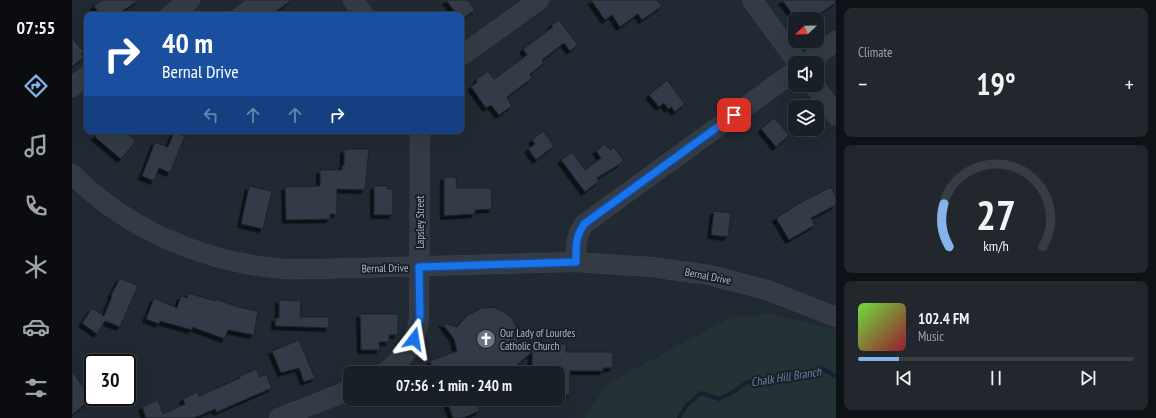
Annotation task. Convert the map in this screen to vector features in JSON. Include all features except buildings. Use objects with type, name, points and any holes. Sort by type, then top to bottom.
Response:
[{"type":"street","points":[[174,12],[190,0]]},
{"type":"street","points":[[353,0],[362,12]]},
{"type":"street","points":[[464,54],[538,0]]},
{"type":"street","points":[[752,0],[793,56]]},
{"type":"street","points":[[816,56],[836,41]]},
{"type":"street","points":[[576,262],[578,235],[584,224],[788,76]]},
{"type":"street","points":[[72,87],[84,78]]},
{"type":"street","points":[[819,92],[836,114]]},
{"type":"street","name":"Lapsley Street","points":[[393,366],[405,354],[414,339],[420,317],[420,134]]},
{"type":"street","name":"Bernal Drive","points":[[72,174],[131,221],[162,238],[195,251],[234,261],[274,268],[317,269],[576,262],[651,267],[709,275],[767,290],[836,317]]},
{"type":"street","points":[[279,418],[343,393]]},
{"type":"shaded area","points":[[772,314],[836,330],[836,418],[585,418],[607,384],[733,316]]},
{"type":"waterway","name":"Chalk Hill Branch","points":[[679,418],[687,405],[701,393],[719,399],[748,382],[784,380],[824,369],[836,377]]},
{"type":"place","name":"Our Lady of Lourdes Catholic Church","points":[[486,339]]},
{"type":"route","points":[[414,339],[420,317],[419,267],[576,262],[578,235],[584,224],[734,115]]}]
